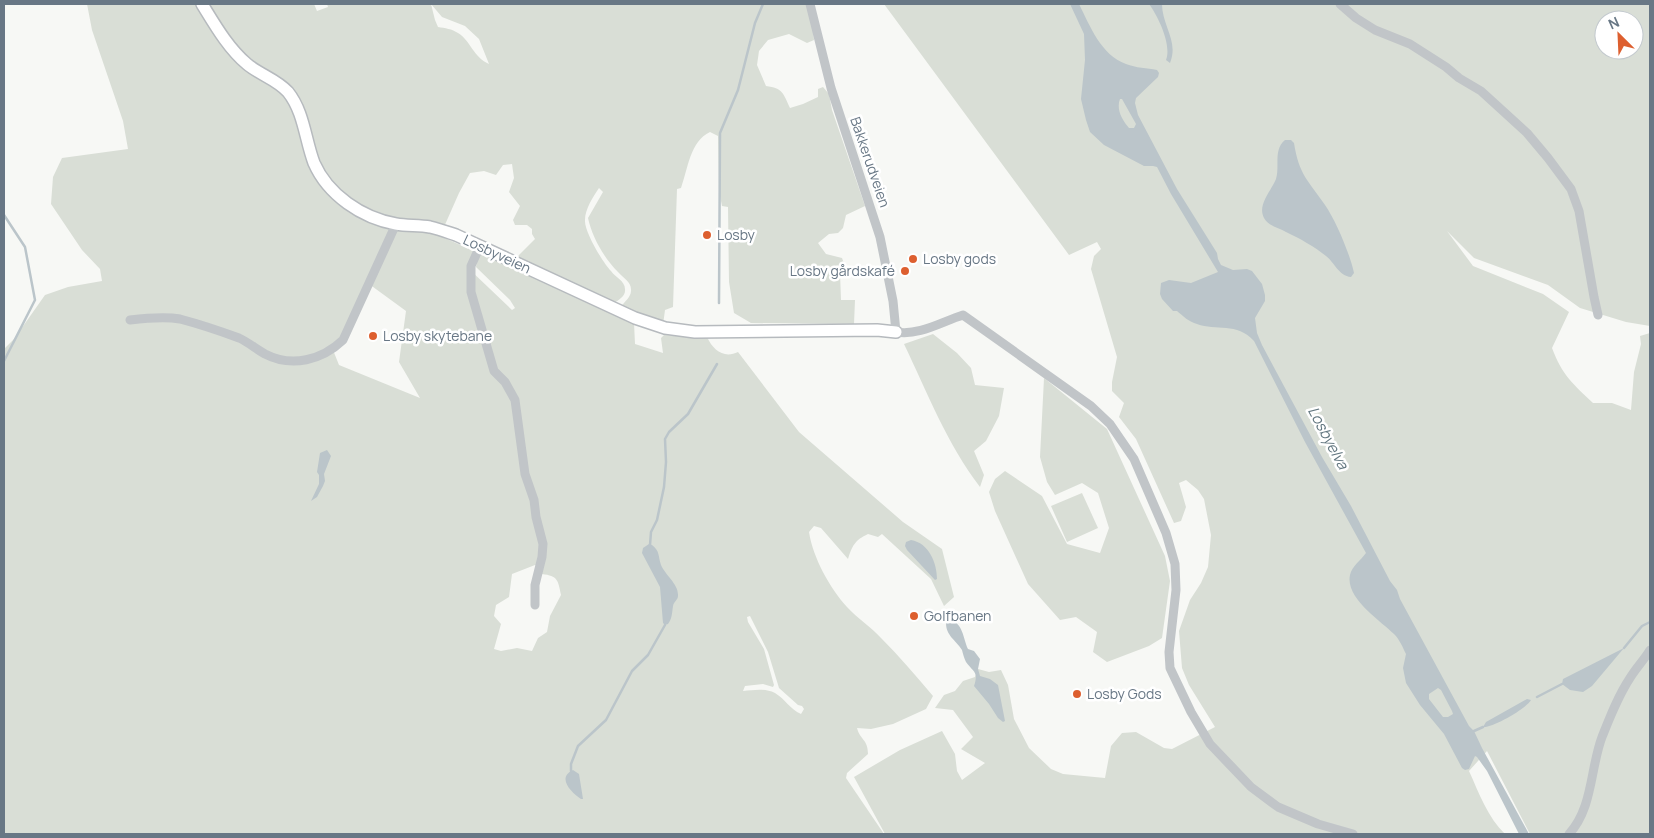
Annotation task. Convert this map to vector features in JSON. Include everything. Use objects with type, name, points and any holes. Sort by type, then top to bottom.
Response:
[{"type":"main road","name":"Losbyveien","points":[[202,4],[232,50],[249,66],[278,82],[293,98],[300,113],[314,162],[321,176],[343,200],[368,216],[396,224],[430,227],[456,235],[634,318],[664,328],[695,332],[878,330],[896,332]]},
{"type":"street","name":"Bakkerudveien","points":[[810,4],[831,88],[880,237],[893,302],[896,332]]},
{"type":"street","points":[[1340,4],[1356,18],[1375,30],[1410,44],[1481,91],[1527,133],[1548,158],[1571,189],[1579,211],[1598,314]]},
{"type":"street","points":[[130,320],[151,318],[178,319],[240,339],[267,355],[284,360],[300,362],[320,357],[334,349],[342,340],[396,224]]},
{"type":"street","points":[[480,246],[471,266],[470,292],[494,371],[505,382],[515,400],[525,474],[534,500],[543,544],[542,557],[535,585],[535,605]]},
{"type":"street","points":[[896,332],[916,332],[963,315],[1070,389],[1110,424],[1134,458],[1172,549],[1177,575],[1170,643],[1170,668],[1191,712],[1210,744],[1220,756],[1252,787],[1278,807],[1318,824],[1353,834]]},
{"type":"street","points":[[1569,834],[1586,806],[1597,755],[1618,698],[1629,678],[1650,650]]},
{"type":"shaded area","points":[[87,4],[314,4],[317,11],[328,7],[327,4],[431,4],[811,4],[814,40],[807,43],[789,34],[768,40],[759,51],[757,65],[766,86],[776,88],[782,92],[790,108],[818,97],[818,89],[823,87],[829,94],[832,110],[865,206],[846,215],[843,228],[838,233],[829,234],[818,243],[826,254],[842,258],[847,272],[840,273],[841,300],[855,300],[854,324],[751,323],[734,313],[729,282],[728,207],[722,206],[719,191],[718,136],[710,132],[698,142],[688,164],[681,188],[677,189],[673,307],[665,310],[663,325],[621,307],[630,295],[630,285],[603,254],[592,232],[588,218],[603,192],[599,188],[588,207],[585,220],[591,239],[603,261],[625,286],[623,296],[614,303],[515,259],[535,239],[532,229],[527,225],[515,225],[513,220],[520,206],[509,192],[514,178],[512,164],[503,165],[496,175],[484,171],[470,173],[440,236],[474,251],[468,268],[512,310],[515,308],[510,300],[476,267],[480,253],[485,253],[634,323],[635,344],[663,353],[661,338],[664,335],[707,337],[712,346],[719,352],[733,354],[738,352],[799,432],[903,522],[942,549],[954,597],[944,606],[931,579],[882,534],[878,537],[868,534],[857,541],[848,559],[821,528],[814,526],[809,532],[818,562],[841,599],[851,611],[888,645],[933,696],[926,709],[893,724],[871,729],[857,728],[867,745],[868,754],[847,773],[846,778],[884,834],[4,834],[4,349],[14,339],[45,295],[68,287],[102,281],[100,269],[82,250],[51,204],[53,177],[62,158],[128,149],[123,121],[92,30]],"holes":[[[431,4],[442,17],[465,26],[479,39],[489,64],[479,57],[458,33],[438,27]],[[369,284],[406,311],[399,362],[420,398],[339,365],[331,345],[343,340]],[[535,565],[541,568],[542,574],[554,578],[559,586],[561,595],[550,616],[547,632],[538,638],[532,651],[517,648],[501,651],[494,649],[501,624],[494,616],[496,605],[509,597],[512,574]],[[750,616],[768,652],[779,688],[798,705],[802,706],[804,709],[801,714],[779,695],[771,691],[743,691],[745,686],[763,684],[773,687],[774,685],[764,649],[747,617]]]},
{"type":"shaded area","points":[[884,4],[1650,4],[1650,326],[1626,322],[1580,308],[1548,285],[1474,258],[1447,231],[1473,266],[1543,294],[1569,312],[1552,348],[1564,372],[1593,403],[1612,403],[1631,410],[1634,372],[1641,344],[1640,336],[1650,333],[1650,834],[1530,834],[1487,751],[1469,771],[1489,813],[1505,834],[885,834],[854,777],[900,750],[942,731],[955,754],[957,771],[962,780],[985,763],[961,749],[973,737],[953,710],[935,708],[944,695],[955,691],[963,681],[975,677],[978,669],[989,672],[1001,670],[1008,685],[1014,719],[1029,748],[1051,769],[1063,774],[1105,778],[1111,746],[1122,733],[1136,732],[1164,748],[1172,749],[1215,727],[1189,685],[1182,668],[1179,631],[1190,600],[1201,583],[1208,567],[1211,535],[1204,499],[1198,490],[1186,480],[1179,483],[1186,507],[1181,521],[1174,523],[1136,439],[1119,417],[1124,403],[1112,391],[1117,357],[1091,269],[1094,256],[1101,249],[1097,242],[1069,255]]},
{"type":"shaded area","points":[[1070,4],[1079,4],[1097,39],[1117,60],[1138,67],[1157,70],[1159,73],[1158,77],[1136,98],[1135,103],[1138,115],[1177,189],[1217,253],[1221,265],[1233,270],[1247,269],[1252,271],[1262,284],[1265,301],[1255,318],[1257,333],[1262,345],[1529,834],[1519,834],[1487,771],[1477,757],[1475,756],[1469,769],[1465,770],[1462,768],[1444,734],[1420,705],[1406,683],[1403,668],[1406,654],[1400,641],[1365,608],[1353,592],[1350,584],[1351,572],[1366,553],[1305,442],[1254,341],[1241,331],[1204,326],[1191,322],[1177,311],[1173,311],[1162,299],[1160,294],[1161,283],[1169,280],[1191,283],[1218,272],[1157,167],[1144,166],[1104,145],[1090,132],[1081,99],[1085,60],[1084,34]],"holes":[[[1120,99],[1122,99],[1136,124],[1134,128],[1129,128],[1122,118],[1119,110]],[[1438,688],[1441,690],[1452,711],[1453,714],[1448,717],[1443,717],[1429,699],[1429,694]]]},
{"type":"shaded area","points":[[1149,4],[1162,4],[1173,48],[1170,63],[1166,60],[1166,39]]},
{"type":"shaded area","points":[[1285,140],[1291,140],[1294,143],[1302,170],[1338,229],[1352,265],[1354,273],[1351,277],[1343,274],[1317,249],[1271,225],[1264,218],[1262,213],[1263,203],[1276,179],[1279,148]]},
{"type":"shaded area","points":[[933,334],[957,353],[971,368],[975,385],[1004,388],[999,416],[986,441],[974,451],[984,475],[980,487],[957,453],[929,399],[904,344]]},
{"type":"shaded area","points":[[1044,378],[1107,429],[1165,556],[1170,581],[1162,638],[1149,646],[1107,662],[1093,652],[1097,632],[1076,617],[1060,620],[1028,584],[995,511],[989,492],[995,479],[1005,471],[1042,496],[1067,544],[1100,553],[1109,528],[1098,493],[1082,483],[1055,495],[1047,482],[1040,457]]},
{"type":"shaded area","points":[[327,450],[331,456],[324,474],[325,481],[317,497],[311,501],[319,484],[317,472],[320,453]]},
{"type":"shaded area","points":[[1082,493],[1098,528],[1067,542],[1051,506]]},
{"type":"shaded area","points":[[911,540],[923,545],[931,555],[934,560],[937,579],[935,580],[907,550],[906,542]]},
{"type":"shaded area","points":[[649,544],[656,549],[661,565],[678,592],[672,616],[668,624],[665,625],[663,623],[660,587],[642,553],[643,548]]},
{"type":"shaded area","points":[[950,620],[958,624],[968,649],[974,651],[980,659],[978,669],[980,676],[990,679],[998,685],[1005,721],[1003,722],[998,718],[974,686],[976,674],[966,662],[962,650],[946,627],[946,623]]},
{"type":"shaded area","points":[[1624,648],[1592,686],[1583,692],[1570,690],[1562,684],[1563,679]]},
{"type":"shaded area","points":[[1527,699],[1531,700],[1517,712],[1502,721],[1483,727],[1486,722]]},
{"type":"shaded area","points":[[573,770],[579,774],[583,799],[567,785],[566,777]]},
{"type":"waterway","points":[[719,303],[720,133],[738,90],[755,23],[763,4]]},
{"type":"waterway","points":[[4,215],[25,247],[35,300],[4,361]]},
{"type":"waterway","points":[[650,545],[651,532],[657,520],[664,487],[665,439],[669,432],[688,414],[717,364]]},
{"type":"waterway","points":[[1624,648],[1642,626],[1650,622]]},
{"type":"waterway","points":[[571,771],[571,764],[578,746],[606,720],[632,671],[648,655],[665,625]]},
{"type":"waterway","points":[[1537,697],[1562,684]]},
{"type":"waterway","points":[[1474,731],[1483,727]]},
{"type":"place","name":"Losby","points":[[707,235]]},
{"type":"place","name":"Losby gods","points":[[913,259]]},
{"type":"place","name":"Losby gårdskafé","points":[[905,271]]},
{"type":"place","name":"Losby skytebane","points":[[373,336]]},
{"type":"place","name":"Golfbanen","points":[[914,616]]},
{"type":"place","name":"Losby Gods","points":[[1077,694]]},
{"type":"water label","name":"Losbyelva","points":[[1328,438]]}]
